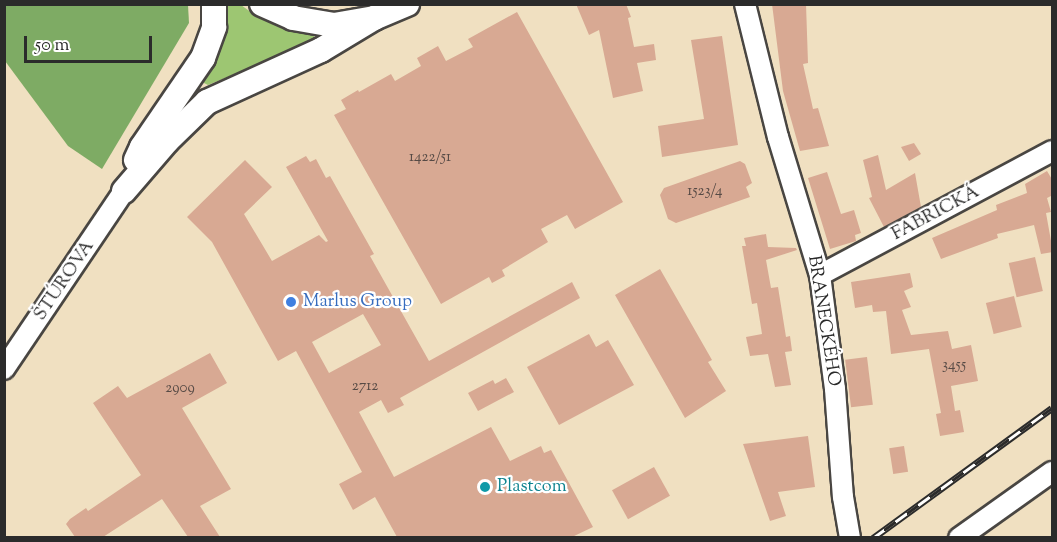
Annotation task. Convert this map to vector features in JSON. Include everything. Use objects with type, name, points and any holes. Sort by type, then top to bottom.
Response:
[{"type":"main road","points":[[124,191],[142,147],[203,58],[214,27],[214,4]]},
{"type":"main road","points":[[262,4],[293,18],[323,24],[334,25],[374,18]]},
{"type":"main road","points":[[124,191],[167,141],[207,102],[321,50],[374,18],[407,4]]},
{"type":"street","name":"BRANECKÉHO","points":[[745,4],[778,136],[820,275],[834,389],[843,497],[850,537]]},
{"type":"street","name":"FABRICKÁ","points":[[820,275],[1053,151]]},
{"type":"street","name":"ŠTÚROVA","points":[[4,369],[124,191]]},
{"type":"street","points":[[959,537],[1053,472]]},
{"type":"green space","points":[[5,4],[188,5],[189,23],[102,169],[68,146],[5,61]]},
{"type":"green space","points":[[225,5],[241,5],[252,13],[288,29],[312,33],[315,38],[312,42],[208,85],[204,83],[204,79],[217,53]]},
{"type":"building","points":[[576,4],[626,4],[631,17],[628,18],[634,47],[654,44],[656,60],[637,63],[643,91],[613,98],[599,30],[589,35]]},
{"type":"building","points":[[772,4],[806,4],[808,63],[803,64],[813,109],[818,108],[829,146],[800,151],[783,91]]},
{"type":"building","points":[[517,12],[623,202],[575,229],[567,215],[541,229],[548,242],[502,270],[505,276],[492,283],[489,277],[441,304],[334,115],[346,109],[341,100],[358,90],[359,92],[391,74],[395,81],[421,66],[417,58],[438,46],[446,61],[473,47],[468,39]]},
{"type":"building","points":[[722,36],[738,145],[662,157],[658,126],[704,119],[691,40]]},
{"type":"building","points":[[914,143],[921,154],[909,161],[901,147]]},
{"type":"building","points":[[878,155],[886,190],[915,173],[921,207],[884,227],[869,198],[872,197],[863,160]]},
{"type":"building","points":[[306,156],[310,162],[316,159],[326,178],[330,176],[374,254],[370,256],[429,361],[572,282],[580,298],[400,398],[404,405],[388,413],[381,400],[359,412],[394,477],[491,427],[510,461],[541,446],[544,453],[551,450],[593,527],[572,537],[397,537],[375,497],[353,510],[339,484],[362,472],[296,351],[278,361],[212,242],[187,217],[245,160],[272,187],[244,214],[272,261],[319,235],[326,242],[328,241],[286,167]],"holes":[[[363,314],[381,345],[329,373],[312,342]]]},
{"type":"building","points":[[740,161],[745,164],[752,183],[746,187],[750,197],[676,223],[668,219],[660,195],[664,188]]},
{"type":"building","points":[[1047,171],[1053,181],[1053,195],[1047,198],[1051,212],[1046,213],[1053,252],[1041,254],[1034,225],[997,234],[998,238],[941,259],[932,238],[997,210],[996,205],[1027,193],[1025,184]]},
{"type":"building","points":[[827,172],[841,214],[854,210],[861,233],[855,235],[856,241],[830,249],[808,178]]},
{"type":"building","points":[[766,234],[768,247],[796,248],[797,250],[766,260],[771,288],[778,287],[786,337],[790,336],[792,351],[785,352],[791,385],[775,387],[768,354],[750,356],[746,337],[762,334],[757,303],[752,304],[742,246],[746,246],[744,238]]},
{"type":"building","points":[[1035,257],[1043,291],[1017,297],[1009,263]]},
{"type":"building","points":[[660,269],[712,360],[708,362],[726,391],[685,418],[615,295]]},
{"type":"building","points":[[910,273],[913,287],[904,291],[911,307],[902,310],[911,335],[948,331],[952,349],[971,345],[978,381],[951,386],[955,411],[960,410],[964,432],[940,436],[936,414],[941,413],[929,349],[891,354],[886,311],[873,312],[872,305],[855,308],[851,282]]},
{"type":"building","points":[[1014,296],[1022,327],[994,334],[986,303]]},
{"type":"building","points":[[589,334],[596,347],[608,340],[634,385],[559,425],[527,367]]},
{"type":"building","points":[[210,353],[227,383],[182,408],[231,489],[200,506],[220,537],[188,537],[162,499],[103,537],[75,537],[66,524],[70,519],[86,508],[88,511],[141,475],[93,403],[118,386],[127,398]]},
{"type":"building","points":[[867,357],[873,405],[851,407],[845,360]]},
{"type":"building","points":[[506,378],[514,392],[478,411],[468,393],[493,380],[495,384]]},
{"type":"building","points":[[808,436],[815,487],[778,492],[786,516],[770,521],[743,444]]},
{"type":"building","points":[[904,446],[908,472],[893,474],[889,448]]},
{"type":"building","points":[[654,467],[670,496],[628,519],[612,490]]},
{"type":"railway","points":[[873,538],[1052,408]]},
{"type":"place","name":"Marlus Group","points":[[291,302]]},
{"type":"place","name":"Plastcom","points":[[485,487]]}]
